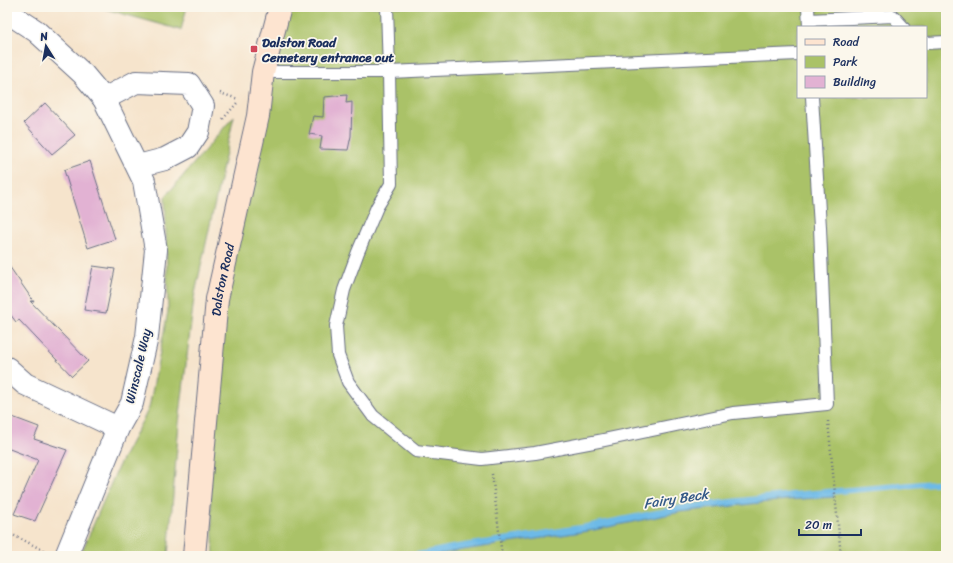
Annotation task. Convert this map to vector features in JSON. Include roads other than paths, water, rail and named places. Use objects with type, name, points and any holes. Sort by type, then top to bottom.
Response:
[{"type":"main road","name":"Dalston Road","points":[[194,556],[217,299],[258,116],[263,72],[280,7]]},
{"type":"street","name":"Winscale Way","points":[[7,12],[36,30],[84,74],[104,99],[144,181],[156,250],[147,337],[132,403],[118,428],[57,554]]},
{"type":"street","points":[[104,99],[136,82],[189,84],[203,106],[198,132],[188,147],[165,159],[138,166]]},
{"type":"street","points":[[7,368],[25,384],[118,428]]},
{"type":"lane","points":[[387,7],[391,184],[377,207],[344,290],[336,326],[338,355],[348,382],[373,416],[416,451],[482,459],[535,453],[604,440],[733,412],[827,404],[820,227],[812,98]]},
{"type":"lane","points":[[808,7],[809,24],[893,16],[902,26]]},
{"type":"lane","points":[[927,43],[946,42]]},
{"type":"lane","points":[[263,72],[389,72],[797,54]]},
{"type":"water","points":[[832,492],[834,497],[786,500],[680,512],[594,530],[504,544],[504,540],[586,527],[687,507]]},
{"type":"water","points":[[496,542],[496,545],[429,556],[413,556],[452,548]]},
{"type":"waterway","name":"Fairy Beck","points":[[413,556],[452,548],[586,527],[687,507],[792,495],[946,482]]},
{"type":"place","name":"Dalston Road Cemetery entrance out","points":[[254,49]]}]
